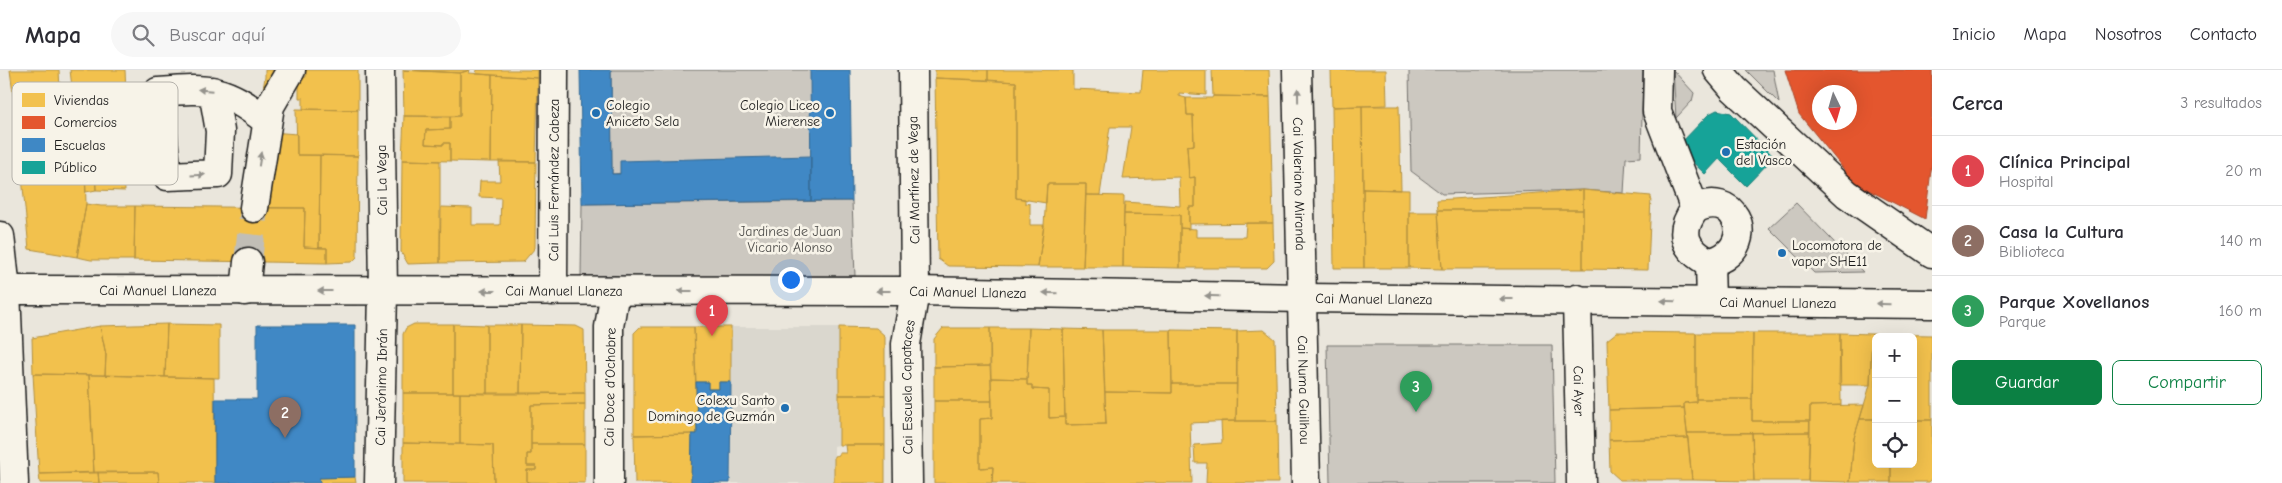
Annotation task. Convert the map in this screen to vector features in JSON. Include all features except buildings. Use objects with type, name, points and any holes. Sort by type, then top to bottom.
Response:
[{"type":"street","points":[[220,131],[258,114],[270,106],[292,70]]},
{"type":"street","name":"Cai La Vega","points":[[380,70],[383,291]]},
{"type":"street","name":"Cai Luis Fernández Cabeza","points":[[553,291],[554,70]]},
{"type":"street","name":"Cai Martínez de Vega","points":[[913,70],[915,291]]},
{"type":"street","name":"Cai Valeriano Miranda","points":[[1297,70],[1303,298]]},
{"type":"street","points":[[1658,70],[1657,111],[1695,209]]},
{"type":"street","points":[[1718,70],[1734,89],[1847,194],[1932,253]]},
{"type":"street","points":[[178,91],[200,89],[214,91],[241,101],[258,114]]},
{"type":"street","points":[[178,176],[218,174],[220,131],[214,91]]},
{"type":"street","points":[[254,208],[258,114]]},
{"type":"street","points":[[1706,203],[1719,204],[1730,210],[1737,219],[1738,231],[1736,243],[1725,256],[1710,263],[1689,248],[1686,221],[1695,209],[1706,203]]},
{"type":"street","points":[[0,236],[6,290],[7,362],[14,483]]},
{"type":"street","points":[[245,291],[248,262]]},
{"type":"street","points":[[1710,263],[1711,301]]},
{"type":"street","name":"Cai Manuel Llaneza","points":[[6,290],[915,291],[1303,298],[1577,299],[1932,304]]},
{"type":"street","name":"Cai Jerónimo Ibrán","points":[[379,483],[383,291]]},
{"type":"street","name":"Cai Doce d'Ochobre","points":[[609,483],[609,327],[614,291]]},
{"type":"street","name":"Cai Escuela Capataces","points":[[908,483],[906,344],[915,291]]},
{"type":"street","name":"Cai Numa Guilhou","points":[[1303,298],[1306,483]]},
{"type":"street","name":"Cai Ayer","points":[[1577,299],[1581,483]]},
{"type":"shaded area","name":"Colexu Santo Domingo de Guzmán","points":[[731,327],[839,327],[839,445],[834,446],[834,483],[730,483]]},
{"type":"green space","points":[[611,70],[811,70],[811,157],[612,174]]},
{"type":"green space","points":[[1409,70],[1643,70],[1641,157],[1626,158],[1624,193],[1583,190],[1442,194],[1411,171]]},
{"type":"green space","points":[[1673,70],[1694,93],[1692,101],[1676,118]]},
{"type":"green space","points":[[1746,70],[1773,70],[1779,103]]},
{"type":"green space","name":"Jardines de Juan Vicario Alonso","points":[[852,201],[855,276],[581,277],[582,204]]},
{"type":"green space","points":[[1796,203],[1863,272],[1814,273],[1769,228]]},
{"type":"green space","points":[[1327,345],[1552,345],[1555,483],[1330,483]]},
{"type":"tunnel","points":[[248,262],[254,208]]},
{"type":"place","name":"Colegio Aniceto Sela","points":[[596,113]]},
{"type":"place","name":"Colegio Liceo Mierense","points":[[830,113]]},
{"type":"place","name":"Estación del Vasco","points":[[1726,152]]},
{"type":"place","name":"Locomotora de vapor SHE11","points":[[1782,253]]},
{"type":"place","name":"Clínica Principal","points":[[712,336]]},
{"type":"place","name":"Colexu Santo Domingo de Guzmán","points":[[785,408]]},
{"type":"place","name":"Parque Xovellanos","points":[[1416,412]]},
{"type":"place","name":"Casa la Cultura","points":[[285,438]]}]
